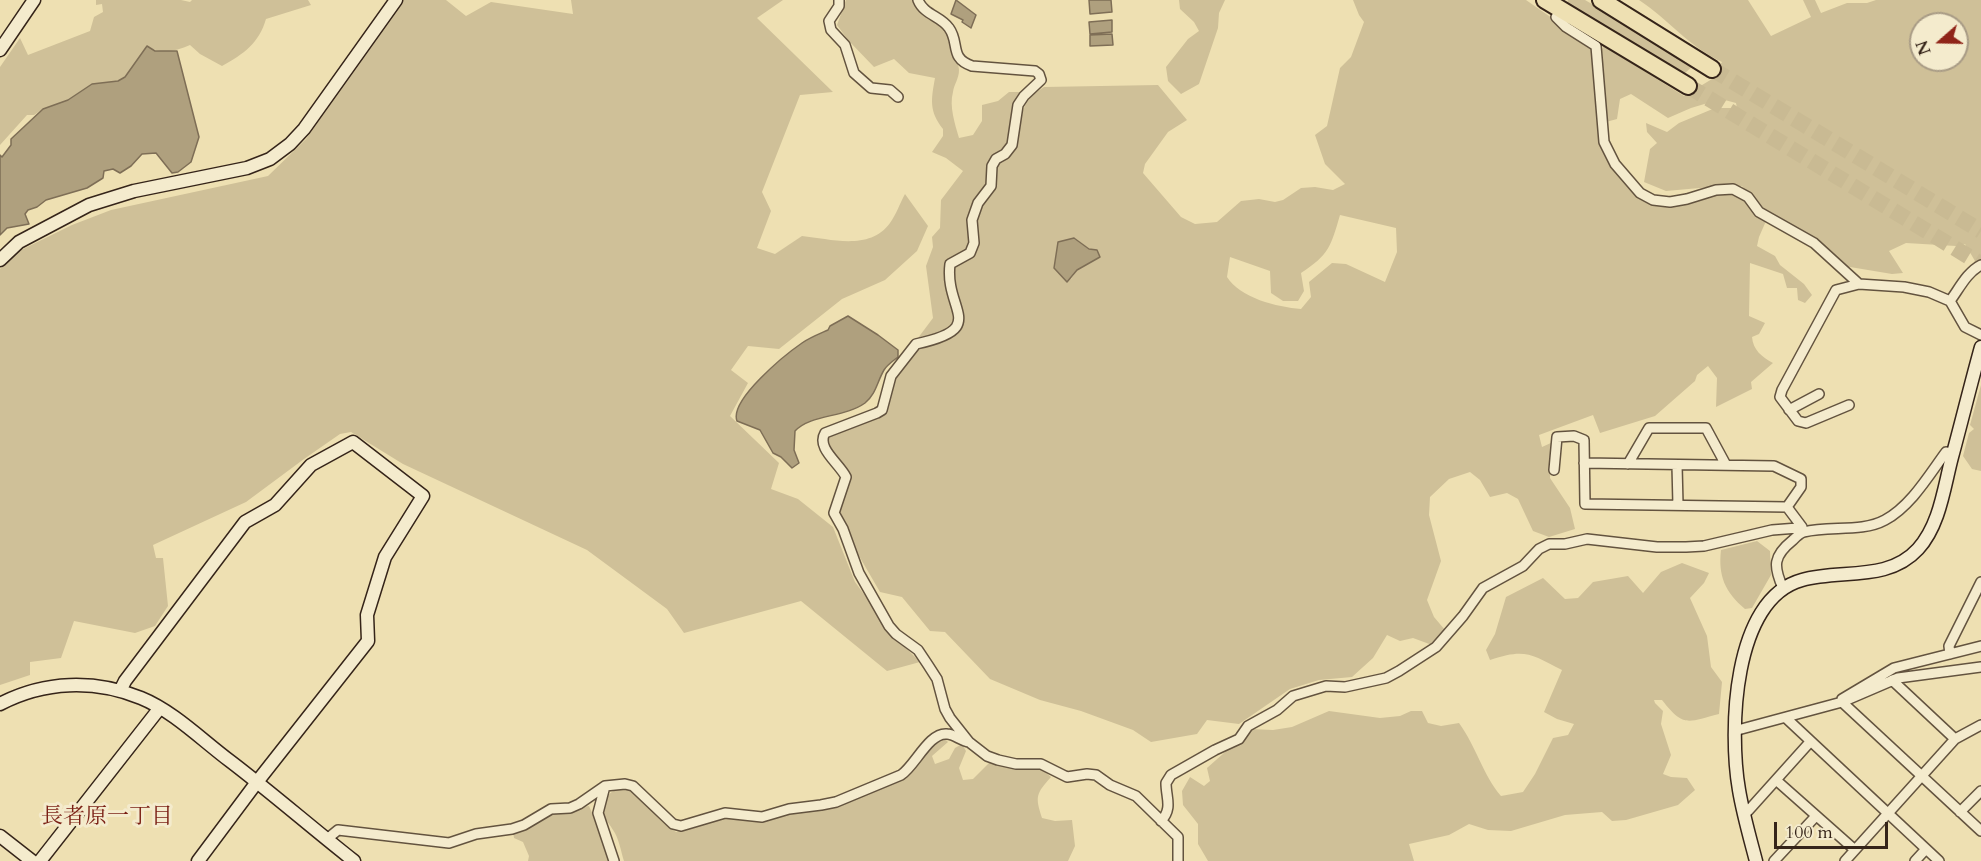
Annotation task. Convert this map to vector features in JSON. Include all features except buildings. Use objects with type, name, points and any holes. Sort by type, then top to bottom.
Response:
[{"type":"highway","points":[[1545,0],[1688,86]]},
{"type":"highway","points":[[1603,0],[1713,69]]},
{"type":"street","points":[[0,50],[34,0]]},
{"type":"street","points":[[0,260],[19,242],[89,206],[134,191],[247,168],[270,159],[290,144],[304,129],[396,0]]},
{"type":"street","points":[[839,0],[839,6],[829,21],[831,30],[845,45],[854,73],[871,88],[890,90],[898,97]]},
{"type":"street","points":[[918,0],[924,10],[948,25],[953,34],[956,54],[964,63],[972,66],[1035,71],[1041,80],[1018,105],[1012,145],[1005,154],[996,159],[992,166],[991,186],[978,203],[972,220],[974,243],[970,253],[950,264],[948,273],[959,312],[958,324],[951,333],[942,338],[916,344],[891,376],[882,410],[825,433],[822,443],[846,477],[834,513],[843,529],[859,573],[889,626],[918,650],[937,679],[945,709],[969,742],[987,756],[998,760],[1016,764],[1041,764],[1067,777],[1087,774],[1096,776],[1136,796],[1178,837],[1178,861]]},
{"type":"street","points":[[1556,17],[1566,27],[1596,46],[1604,142],[1615,164],[1640,193],[1653,200],[1670,202],[1716,190],[1733,189],[1748,197],[1759,212],[1814,243],[1859,284]]},
{"type":"street","points":[[1950,301],[1965,280],[1981,265]]},
{"type":"street","points":[[1849,405],[1806,423],[1798,421],[1780,398],[1782,390],[1836,290],[1859,284],[1929,292],[1950,301],[1965,327],[1981,335]]},
{"type":"street","points":[[1756,861],[1739,790],[1734,731],[1735,707],[1744,654],[1758,616],[1783,588],[1802,580],[1824,575],[1876,572],[1906,561],[1919,549],[1935,520],[1981,347]]},
{"type":"street","points":[[1789,410],[1819,394]]},
{"type":"street","points":[[1628,464],[1649,428],[1706,428],[1726,465]]},
{"type":"street","points":[[1554,470],[1557,437],[1574,436],[1584,440],[1585,504],[1787,507]]},
{"type":"street","points":[[120,691],[125,681],[245,522],[275,505],[311,465],[352,442],[423,496],[385,556],[367,615],[369,641],[257,782],[198,861]]},
{"type":"street","points":[[1783,588],[1776,574],[1775,566],[1778,555],[1802,532],[1852,528],[1882,522],[1896,513],[1924,482],[1946,452],[1953,453]]},
{"type":"street","points":[[1584,464],[1774,466],[1801,479],[1801,488],[1787,507]]},
{"type":"street","points":[[1677,465],[1677,505]]},
{"type":"street","points":[[1787,507],[1802,526],[1802,532]]},
{"type":"street","points":[[1161,821],[1167,815],[1170,806],[1166,783],[1171,775],[1239,739],[1248,726],[1277,710],[1293,696],[1326,686],[1345,687],[1386,678],[1399,671],[1436,647],[1463,616],[1483,588],[1523,566],[1539,549],[1549,544],[1565,544],[1587,538],[1657,547],[1686,548],[1772,530],[1798,528],[1802,532]]},
{"type":"street","points":[[1950,654],[1949,646],[1981,582]]},
{"type":"street","points":[[1842,702],[1842,699],[1894,668],[1981,646]]},
{"type":"street","points":[[1734,731],[1842,702],[1898,678],[1981,667]]},
{"type":"street","points":[[1892,680],[1955,740]]},
{"type":"street","points":[[0,704],[40,688],[96,685],[142,698],[257,782],[354,861]]},
{"type":"street","points":[[1842,702],[1981,831]]},
{"type":"street","points":[[40,861],[159,709]]},
{"type":"street","points":[[1786,718],[1939,861]]},
{"type":"street","points":[[1845,861],[1955,740],[1981,725]]},
{"type":"street","points":[[327,839],[338,830],[449,843],[476,834],[518,827],[551,809],[570,808],[579,804],[605,786],[625,784],[633,786],[673,824],[681,826],[724,813],[762,817],[789,809],[836,802],[901,775],[909,770],[929,742],[940,735],[947,734],[969,742]]},
{"type":"street","points":[[1744,812],[1748,811],[1810,742]]},
{"type":"street","points":[[1776,780],[1855,850]]},
{"type":"street","points":[[605,786],[598,813],[614,861]]},
{"type":"street","points":[[1960,812],[1981,791]]},
{"type":"street","points":[[1774,861],[1816,816]]},
{"type":"street","points":[[0,836],[32,861]]},
{"type":"street","points":[[1916,861],[1926,849]]},
{"type":"shaded area","points":[[96,0],[181,0],[190,2],[192,0],[308,0],[311,5],[266,19],[259,35],[250,47],[222,66],[200,54],[190,45],[168,51],[147,46],[125,77],[118,81],[92,84],[68,100],[43,109],[34,115],[27,115],[0,145],[0,67],[20,38],[28,55],[90,31],[94,17],[103,12],[102,4],[96,5]]},
{"type":"shaded area","points":[[403,0],[446,0],[466,16],[491,2],[573,14],[571,0],[783,0],[757,18],[833,92],[800,95],[762,192],[771,211],[757,248],[775,254],[802,236],[837,241],[872,237],[882,232],[890,223],[905,194],[928,226],[917,251],[885,280],[842,299],[779,349],[748,346],[731,370],[748,383],[730,416],[779,463],[771,489],[798,499],[833,527],[855,582],[898,640],[920,662],[887,671],[801,601],[684,633],[667,609],[587,550],[403,464],[351,432],[340,434],[246,502],[153,545],[156,558],[163,558],[168,606],[155,626],[135,633],[74,621],[61,658],[30,662],[30,675],[0,685],[0,269],[15,253],[72,225],[111,210],[268,176],[306,139]]},
{"type":"shaded area","points":[[846,0],[914,0],[921,12],[945,29],[952,54],[959,68],[952,103],[959,138],[973,135],[982,121],[982,105],[998,101],[1009,92],[1022,92],[1009,139],[1005,146],[989,160],[990,183],[973,201],[969,222],[969,249],[946,263],[945,271],[953,326],[944,336],[918,338],[933,318],[926,266],[933,247],[932,237],[940,228],[941,200],[963,171],[946,158],[932,152],[943,136],[943,129],[935,117],[932,105],[935,78],[909,73],[894,59],[874,67],[837,25]]},
{"type":"shaded area","points":[[956,0],[976,15],[971,28],[962,22],[963,20],[951,14]]},
{"type":"shaded area","points":[[1089,0],[1111,0],[1112,12],[1090,14]]},
{"type":"shaded area","points":[[1179,0],[1225,0],[1219,13],[1218,28],[1199,84],[1181,94],[1168,81],[1166,67],[1188,39],[1199,31],[1194,22],[1180,9]]},
{"type":"shaded area","points":[[1353,0],[1526,0],[1595,48],[1600,124],[1616,169],[1640,199],[1653,203],[1717,192],[1733,192],[1747,200],[1753,211],[1766,221],[1757,246],[1775,256],[1780,265],[1804,284],[1812,295],[1805,303],[1798,300],[1797,288],[1787,288],[1783,274],[1750,263],[1749,316],[1765,323],[1759,334],[1752,337],[1753,342],[1759,353],[1773,363],[1751,382],[1752,389],[1716,407],[1717,378],[1708,366],[1697,375],[1695,381],[1655,416],[1600,433],[1593,415],[1539,435],[1542,447],[1553,442],[1550,478],[1570,508],[1575,529],[1549,537],[1533,531],[1518,499],[1507,493],[1490,497],[1480,480],[1470,472],[1449,479],[1430,497],[1429,515],[1441,561],[1427,600],[1434,617],[1445,630],[1432,645],[1413,638],[1400,641],[1387,635],[1373,658],[1352,677],[1319,680],[1290,689],[1239,724],[1207,720],[1197,734],[1151,742],[1133,730],[1081,711],[1040,700],[990,679],[945,632],[930,631],[902,597],[880,592],[855,549],[839,513],[849,480],[842,463],[835,459],[824,440],[829,433],[884,414],[894,375],[917,346],[941,341],[961,327],[960,301],[953,280],[955,265],[976,250],[978,216],[993,172],[996,166],[1013,150],[1027,102],[1044,87],[1158,85],[1187,120],[1168,132],[1145,164],[1143,173],[1181,217],[1195,224],[1217,222],[1241,201],[1259,199],[1275,202],[1283,200],[1301,188],[1315,187],[1333,190],[1345,184],[1325,164],[1315,135],[1327,126],[1340,68],[1351,57],[1364,22]],"holes":[[[1340,215],[1396,228],[1397,252],[1385,282],[1346,264],[1332,263],[1309,282],[1311,297],[1301,309],[1270,304],[1250,296],[1241,291],[1227,277],[1230,257],[1270,271],[1271,293],[1283,301],[1298,301],[1304,291],[1301,273],[1318,261],[1328,249]],[[1075,238],[1100,257],[1077,270],[1071,279]]]},
{"type":"shaded area","points":[[1568,0],[1585,0],[1695,64],[1684,74],[1567,4]]},
{"type":"shaded area","points":[[1639,0],[1748,0],[1771,36],[1811,17],[1803,0],[1815,0],[1821,13],[1847,3],[1867,3],[1876,0],[1981,0],[1981,259],[1975,261],[1965,244],[1956,246],[1906,243],[1889,251],[1903,273],[1892,274],[1844,266],[1758,206],[1742,186],[1666,191],[1644,182],[1650,149],[1657,143],[1647,132],[1646,123],[1667,132],[1679,123],[1715,108],[1737,108],[1736,103],[1721,99],[1668,118],[1631,94],[1620,99],[1617,119],[1606,122],[1602,49],[1604,46],[1684,96],[1712,79],[1722,62],[1689,41]]},
{"type":"shaded area","points":[[1112,20],[1112,32],[1090,34],[1089,22]]},
{"type":"shaded area","points":[[1112,34],[1113,45],[1090,46],[1090,35]]},
{"type":"shaded area","points":[[147,46],[155,51],[177,51],[199,137],[191,162],[178,172],[172,173],[156,153],[142,154],[131,166],[120,173],[113,169],[104,171],[103,178],[87,188],[46,200],[28,210],[25,214],[29,224],[7,228],[0,235],[0,155],[2,157],[11,145],[11,139],[43,109],[68,100],[92,84],[118,81],[125,77]]},
{"type":"shaded area","points":[[1074,238],[1089,249],[1097,250],[1100,257],[1077,270],[1067,282],[1054,268],[1058,242]]},
{"type":"shaded area","points":[[848,316],[898,350],[898,357],[885,368],[874,392],[865,403],[857,408],[810,422],[795,431],[794,450],[799,463],[792,468],[781,457],[773,453],[760,430],[737,421],[737,412],[760,378],[784,357],[805,341],[828,330],[830,326]]},
{"type":"shaded area","points":[[1981,385],[1981,471],[1972,469],[1963,456],[1969,433],[1974,429],[1970,425]]},
{"type":"shaded area","points":[[1757,541],[1770,551],[1771,575],[1752,608],[1745,609],[1732,596],[1724,583],[1720,559],[1721,550]]},
{"type":"shaded area","points":[[1682,563],[1709,573],[1704,583],[1690,598],[1707,636],[1711,667],[1722,682],[1719,714],[1693,720],[1681,719],[1662,700],[1654,700],[1663,711],[1661,724],[1671,755],[1663,774],[1687,778],[1695,790],[1678,805],[1626,820],[1612,821],[1602,812],[1565,815],[1511,831],[1488,830],[1469,824],[1449,835],[1409,844],[1414,861],[1208,861],[1198,844],[1198,824],[1183,805],[1182,791],[1190,777],[1204,786],[1210,781],[1207,768],[1251,729],[1273,730],[1292,727],[1329,711],[1380,718],[1400,716],[1411,711],[1422,711],[1428,723],[1441,726],[1459,723],[1489,779],[1501,796],[1523,792],[1553,738],[1568,735],[1574,724],[1544,712],[1562,670],[1528,654],[1512,654],[1490,660],[1486,650],[1495,634],[1506,597],[1543,578],[1565,599],[1578,598],[1593,582],[1628,576],[1643,593],[1661,572]]},
{"type":"shaded area","points":[[942,736],[948,742],[932,756],[935,764],[949,759],[955,748],[962,744],[966,751],[959,768],[963,780],[973,779],[991,761],[1042,769],[1051,777],[1042,787],[1038,796],[1038,805],[1042,818],[1055,821],[1072,820],[1075,846],[1068,861],[624,861],[617,837],[603,812],[606,798],[614,790],[625,788],[636,793],[659,819],[676,832],[725,816],[790,812],[898,778],[928,746]]},
{"type":"shaded area","points":[[589,806],[606,844],[609,861],[528,861],[529,856],[523,842],[514,838],[513,831],[544,815]]},
{"type":"tunnel","points":[[1712,69],[1981,231]]},
{"type":"tunnel","points":[[1688,86],[1981,264]]},
{"type":"district","name":"長者原一丁目","points":[[107,818]]}]
